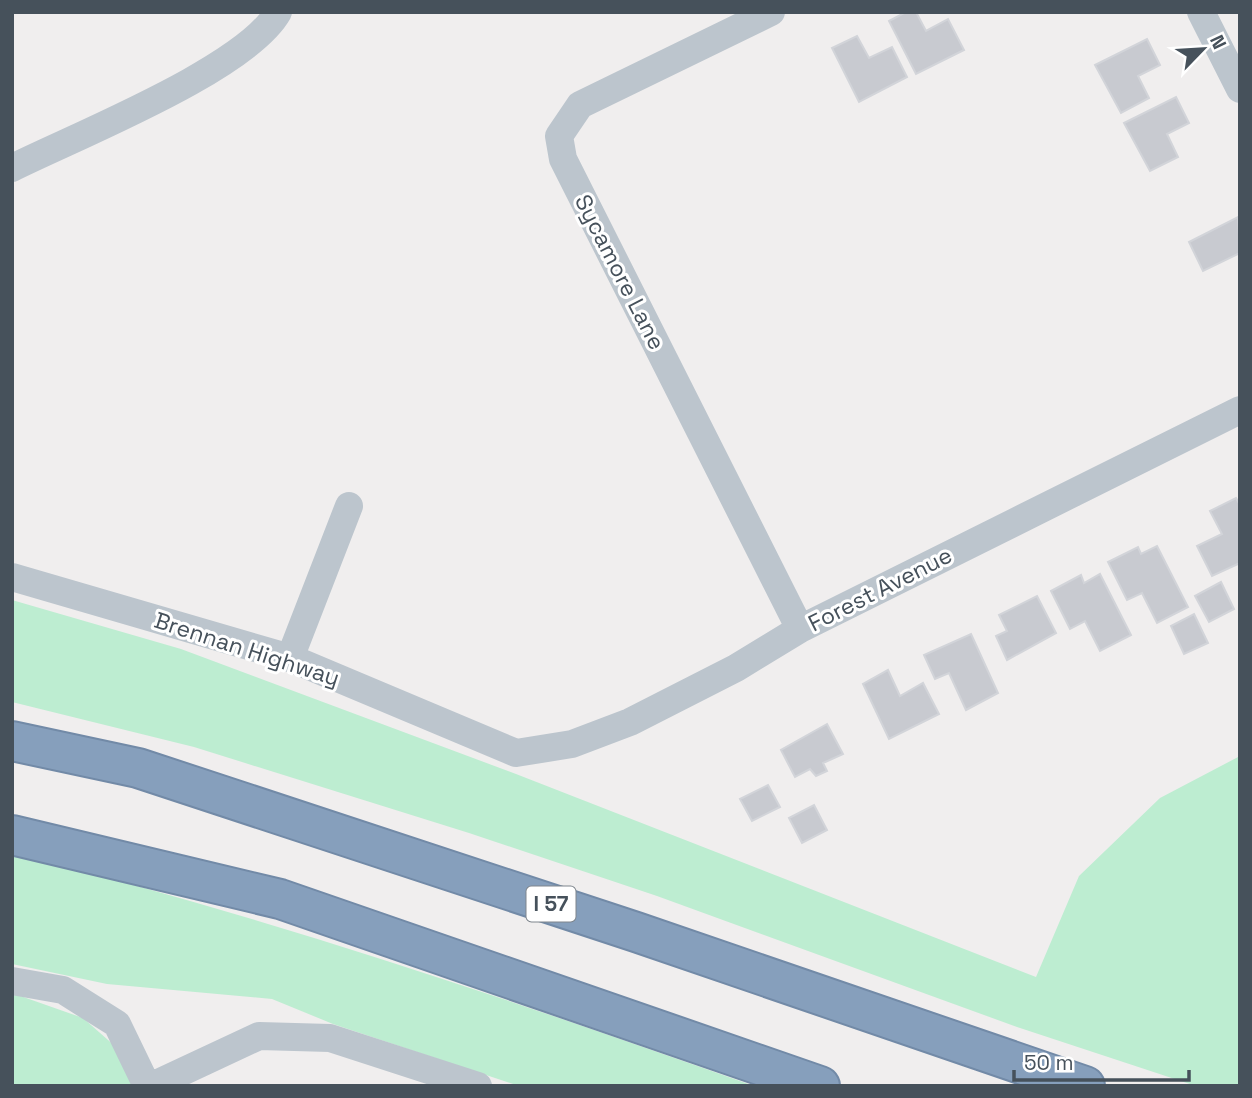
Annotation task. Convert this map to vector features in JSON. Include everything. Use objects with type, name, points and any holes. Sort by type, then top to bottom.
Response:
[{"type":"highway","name":"I 57","points":[[12,741],[138,768],[636,932],[1085,1086]]},
{"type":"highway","points":[[12,835],[280,899],[820,1086]]},
{"type":"street","points":[[12,168],[167,93],[248,47],[278,12]]},
{"type":"street","name":"Sycamore Lane","points":[[771,12],[580,105],[559,136],[563,159],[800,629]]},
{"type":"street","points":[[1201,12],[1240,89]]},
{"type":"street","name":"Forest Avenue","points":[[516,753],[572,744],[630,722],[736,668],[800,629],[1240,410]]},
{"type":"street","points":[[290,658],[349,506]]},
{"type":"street","name":"Brennan Highway","points":[[12,577],[290,658],[516,753]]},
{"type":"street","points":[[12,981],[63,990],[117,1024],[150,1086],[259,1036],[330,1038],[478,1086]]},
{"type":"green space","points":[[12,600],[181,649],[516,774],[1036,977],[1079,876],[1160,798],[1240,756],[1240,1086],[1196,1086],[1017,1027],[657,896],[469,833],[194,747],[12,702]]},
{"type":"green space","points":[[12,853],[200,904],[386,960],[754,1086],[519,1086],[333,1024],[272,999],[107,984],[12,964]]},
{"type":"green space","points":[[12,993],[83,1018],[116,1047],[133,1086],[12,1086]]},
{"type":"building","points":[[906,12],[916,12],[926,31],[948,19],[964,50],[916,74],[889,21]]},
{"type":"building","points":[[857,36],[869,58],[892,47],[907,77],[859,102],[832,48]]},
{"type":"building","points":[[1147,39],[1160,65],[1138,76],[1149,98],[1121,113],[1095,65]]},
{"type":"building","points":[[1176,97],[1189,123],[1167,134],[1178,157],[1150,171],[1124,123]]},
{"type":"building","points":[[1238,217],[1240,253],[1203,271],[1189,242]]},
{"type":"building","points":[[1236,498],[1240,505],[1240,563],[1212,576],[1197,546],[1222,534],[1210,511]]},
{"type":"building","points":[[1157,546],[1188,607],[1157,623],[1142,593],[1127,600],[1108,562],[1138,547],[1141,554]]},
{"type":"building","points":[[1100,574],[1131,635],[1100,651],[1085,621],[1070,629],[1051,591],[1081,575],[1084,583]]},
{"type":"building","points":[[1221,582],[1234,609],[1209,622],[1195,596]]},
{"type":"building","points":[[1037,596],[1056,633],[1007,660],[996,636],[1007,631],[999,615]]},
{"type":"building","points":[[1194,614],[1208,643],[1184,654],[1171,626]]},
{"type":"building","points":[[971,634],[998,693],[966,710],[949,673],[935,679],[924,655]]},
{"type":"building","points":[[888,670],[900,696],[923,683],[939,714],[889,739],[863,684]]},
{"type":"building","points":[[827,724],[843,754],[823,763],[827,771],[816,776],[810,769],[795,777],[781,750]]},
{"type":"building","points":[[768,785],[780,807],[752,821],[740,799]]},
{"type":"building","points":[[814,805],[827,830],[802,843],[789,818]]}]
